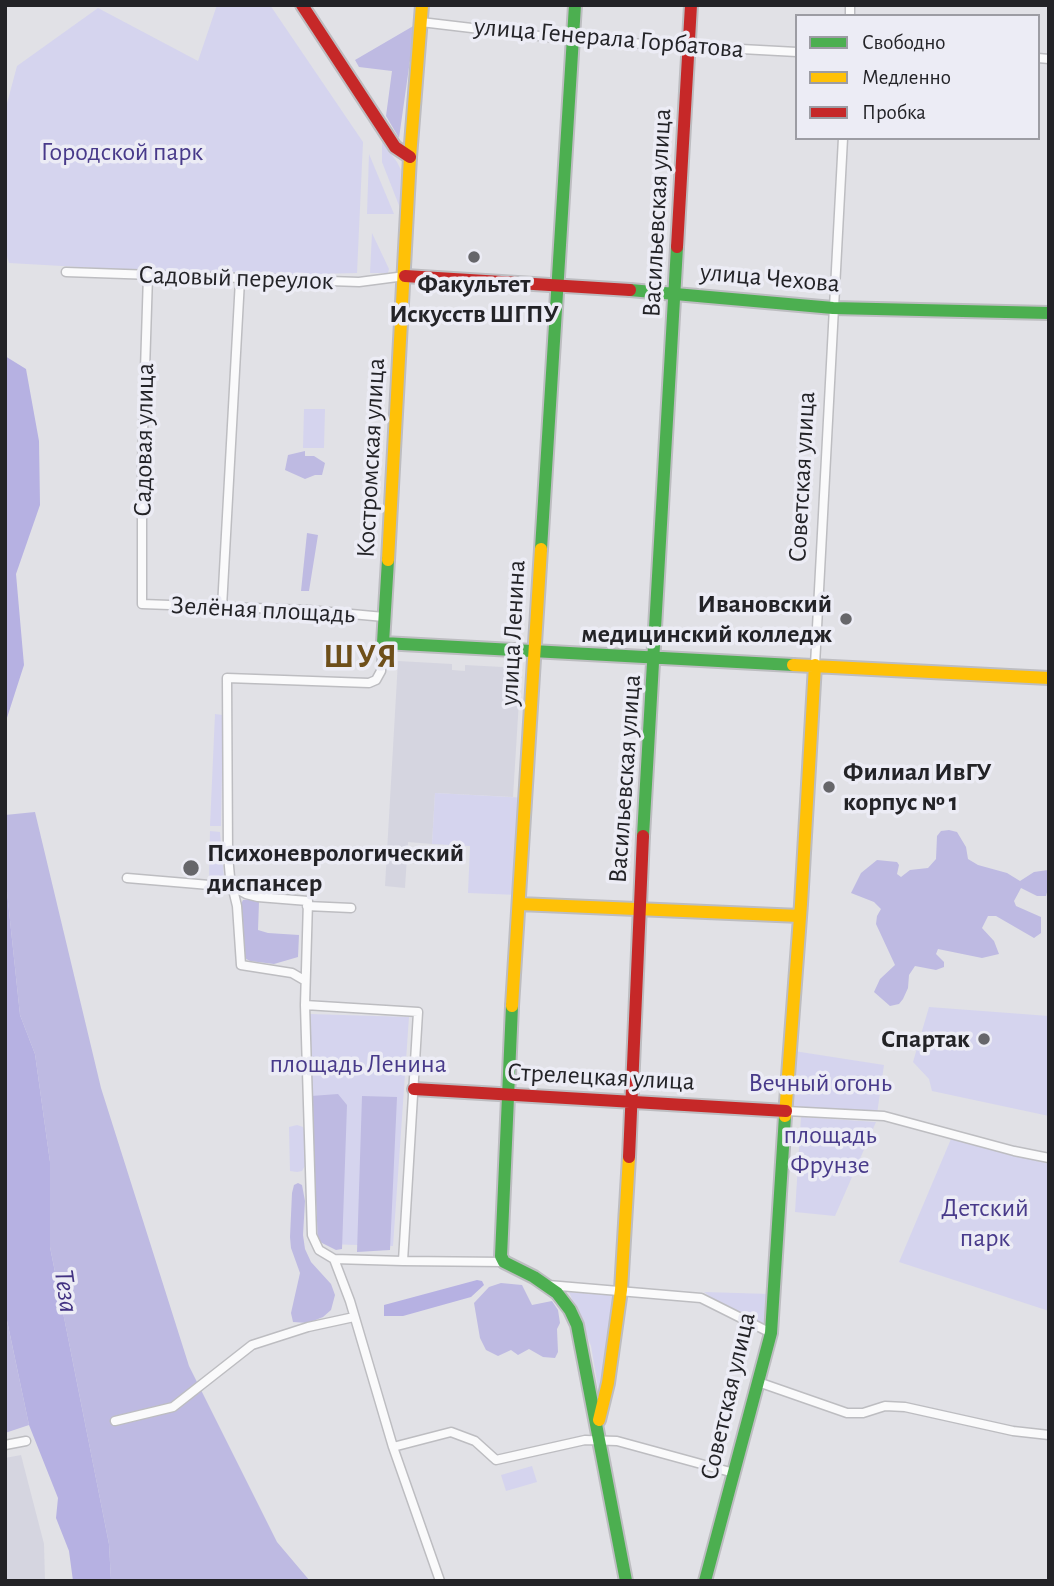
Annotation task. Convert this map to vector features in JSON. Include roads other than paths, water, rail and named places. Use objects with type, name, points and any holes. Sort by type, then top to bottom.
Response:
[{"type":"street","points":[[302,5],[395,148],[410,157]]},
{"type":"street","name":"Костромская улица","points":[[383,643],[410,157],[422,5]]},
{"type":"street","name":"улица Ленина","points":[[504,1262],[501,1254],[507,1094],[575,5]]},
{"type":"street","name":"Васильевская улица","points":[[598,1434],[621,1290],[691,5]]},
{"type":"street","name":"улица Генерала Горбатова","points":[[421,22],[573,40],[795,52]]},
{"type":"street","name":"Советская улица","points":[[705,1581],[771,1333],[800,916],[843,140]]},
{"type":"street","name":"Садовый переулок","points":[[66,272],[359,282],[405,276]]},
{"type":"street","name":"Садовая улица","points":[[142,604],[142,465],[148,275]]},
{"type":"street","name":"улица Чехова","points":[[405,276],[676,293],[833,308],[1049,313]]},
{"type":"street","points":[[222,607],[240,280]]},
{"type":"street","name":"Зелёная площадь","points":[[142,604],[308,610],[384,617]]},
{"type":"street","points":[[383,643],[1049,678]]},
{"type":"street","name":"Зелёная площадь","points":[[233,887],[228,856],[228,678],[369,683],[378,678],[381,671],[383,643]]},
{"type":"street","points":[[127,878],[233,887],[258,897],[351,908]]},
{"type":"street","points":[[233,887],[242,965],[292,974],[304,980]]},
{"type":"street","points":[[307,903],[304,980],[312,1235],[319,1250],[334,1259],[504,1262],[547,1285],[563,1301],[577,1325],[626,1581]]},
{"type":"street","points":[[519,904],[800,916]]},
{"type":"street","points":[[305,1005],[418,1012],[403,1261]]},
{"type":"street","name":"Стрелецкая улица","points":[[414,1089],[786,1111]]},
{"type":"street","points":[[786,1111],[884,1116],[1049,1158]]},
{"type":"street","points":[[334,1259],[393,1447],[440,1581]]},
{"type":"street","points":[[547,1285],[701,1298],[771,1333]]},
{"type":"street","points":[[115,1421],[173,1407],[251,1345],[354,1317]]},
{"type":"street","points":[[758,1382],[847,1413],[863,1413],[885,1406],[905,1407],[1013,1431],[1049,1435]]},
{"type":"street","points":[[393,1447],[451,1432],[475,1441],[496,1460],[585,1440],[598,1434],[734,1473]]},
{"type":"street","points":[[5,1445],[26,1441]]},
{"type":"place","name":"Факультет Искусств ШГПУ","points":[[474,257]]},
{"type":"place","name":"Ивановский медицинский колледж","points":[[846,619]]},
{"type":"place","name":"Филиал ИвГУ корпус № 1","points":[[829,787]]},
{"type":"place","name":"Психоневрологический диспансер","points":[[191,868]]},
{"type":"place","name":"Спартак","points":[[984,1039]]},
{"type":"district","name":"ШУЯ","points":[[361,657]]},
{"type":"park label","name":"Городской парк","points":[[122,152]]},
{"type":"park label","name":"площадь Ленина","points":[[358,1064]]},
{"type":"park label","name":"Вечный огонь","points":[[820,1083]]},
{"type":"park label","name":"площадь Фрунзе","points":[[830,1150]]},
{"type":"park label","name":"Детский парк","points":[[985,1223]]},
{"type":"water label","name":"Теза","points":[[66,1291]]}]
